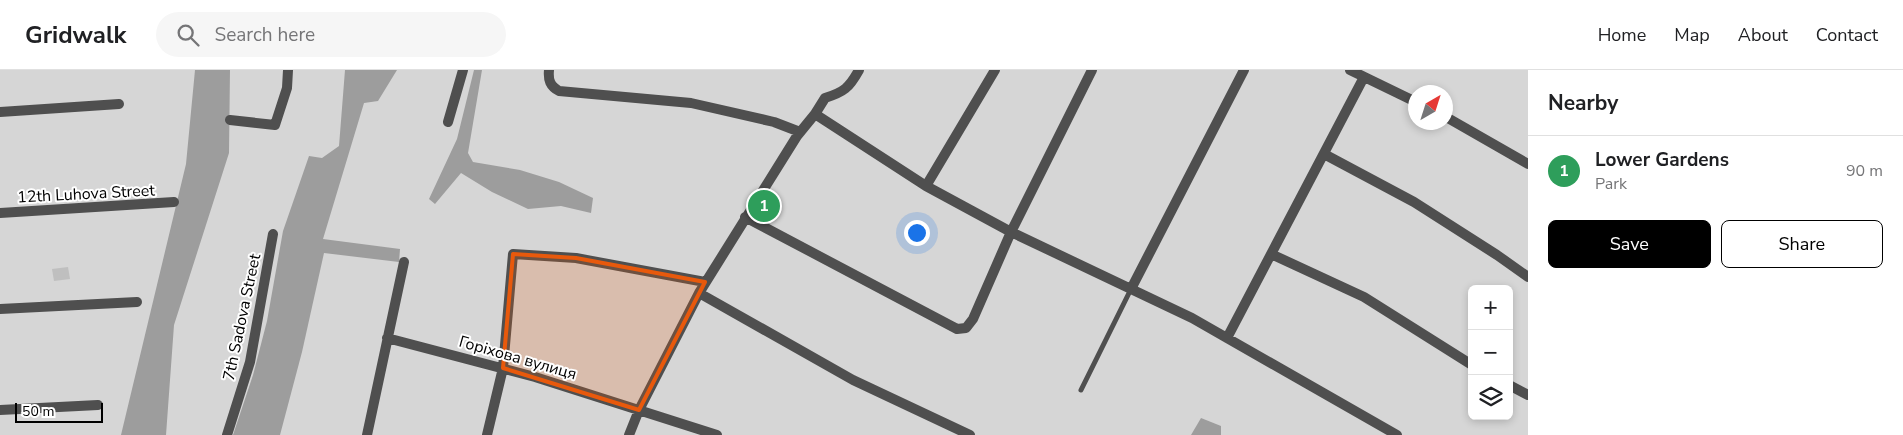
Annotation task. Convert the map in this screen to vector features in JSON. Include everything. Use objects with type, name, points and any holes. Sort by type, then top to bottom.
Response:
[{"type":"street","points":[[230,120],[275,125],[287,88],[288,70]]},
{"type":"street","points":[[448,122],[463,70]]},
{"type":"street","points":[[548,70],[548,79],[551,87],[559,91],[690,103],[774,122],[800,132]]},
{"type":"street","points":[[629,435],[638,410],[699,293],[745,217],[800,132],[825,98],[841,93],[850,86],[859,70]]},
{"type":"street","points":[[926,186],[995,70]]},
{"type":"street","points":[[745,217],[957,329],[966,328],[973,319],[1011,232],[1092,70]]},
{"type":"street","points":[[1131,289],[1244,70]]},
{"type":"street","points":[[1350,70],[1408,98]]},
{"type":"street","points":[[1227,338],[1364,77]]},
{"type":"street","points":[[0,112],[119,104]]},
{"type":"street","points":[[815,114],[926,186],[1011,232],[1192,318],[1397,435]]},
{"type":"street","points":[[1453,121],[1528,164]]},
{"type":"street","points":[[1324,154],[1414,202],[1497,255],[1528,278]]},
{"type":"street","name":"12th Luhova Street","points":[[0,213],[174,202]]},
{"type":"street","name":"7th Sadova Street","points":[[227,435],[250,362],[273,234]]},
{"type":"street","points":[[487,435],[502,368],[513,254],[576,258],[705,282]]},
{"type":"street","points":[[1272,254],[1364,297],[1468,362]]},
{"type":"street","points":[[367,435],[404,262]]},
{"type":"street","points":[[699,293],[853,380],[970,435]]},
{"type":"street","points":[[0,310],[137,302]]},
{"type":"street","name":"Горіхова вулиця","points":[[388,338],[502,368],[601,397],[717,435]]},
{"type":"street","points":[[1513,387],[1528,395]]},
{"type":"street","points":[[0,410],[98,405]]},
{"type":"lane","points":[[1081,390],[1131,289]]},
{"type":"highlighted area","points":[[513,254],[576,258],[705,282],[639,410],[503,368]]},
{"type":"shaded area","points":[[0,70],[1528,70],[1528,435],[0,435]]},
{"type":"shaded area","points":[[195,70],[230,70],[229,153],[174,325],[166,435],[121,435],[186,164]]},
{"type":"shaded area","points":[[345,70],[397,70],[378,101],[364,103],[323,239],[400,249],[399,262],[324,253],[302,352],[280,435],[233,435],[253,375],[267,321],[283,231],[309,156],[322,158],[339,146]]},
{"type":"shaded area","points":[[474,70],[482,70],[468,153],[473,162],[520,170],[559,182],[593,198],[591,213],[561,206],[528,209],[492,192],[461,173],[435,204],[429,199],[457,139]]},
{"type":"shaded area","points":[[1201,418],[1221,426],[1221,435],[1191,435]]},
{"type":"building","points":[[68,267],[70,279],[54,281],[52,269]]},
{"type":"place","name":"Lower Gardens","points":[[764,206]]}]
